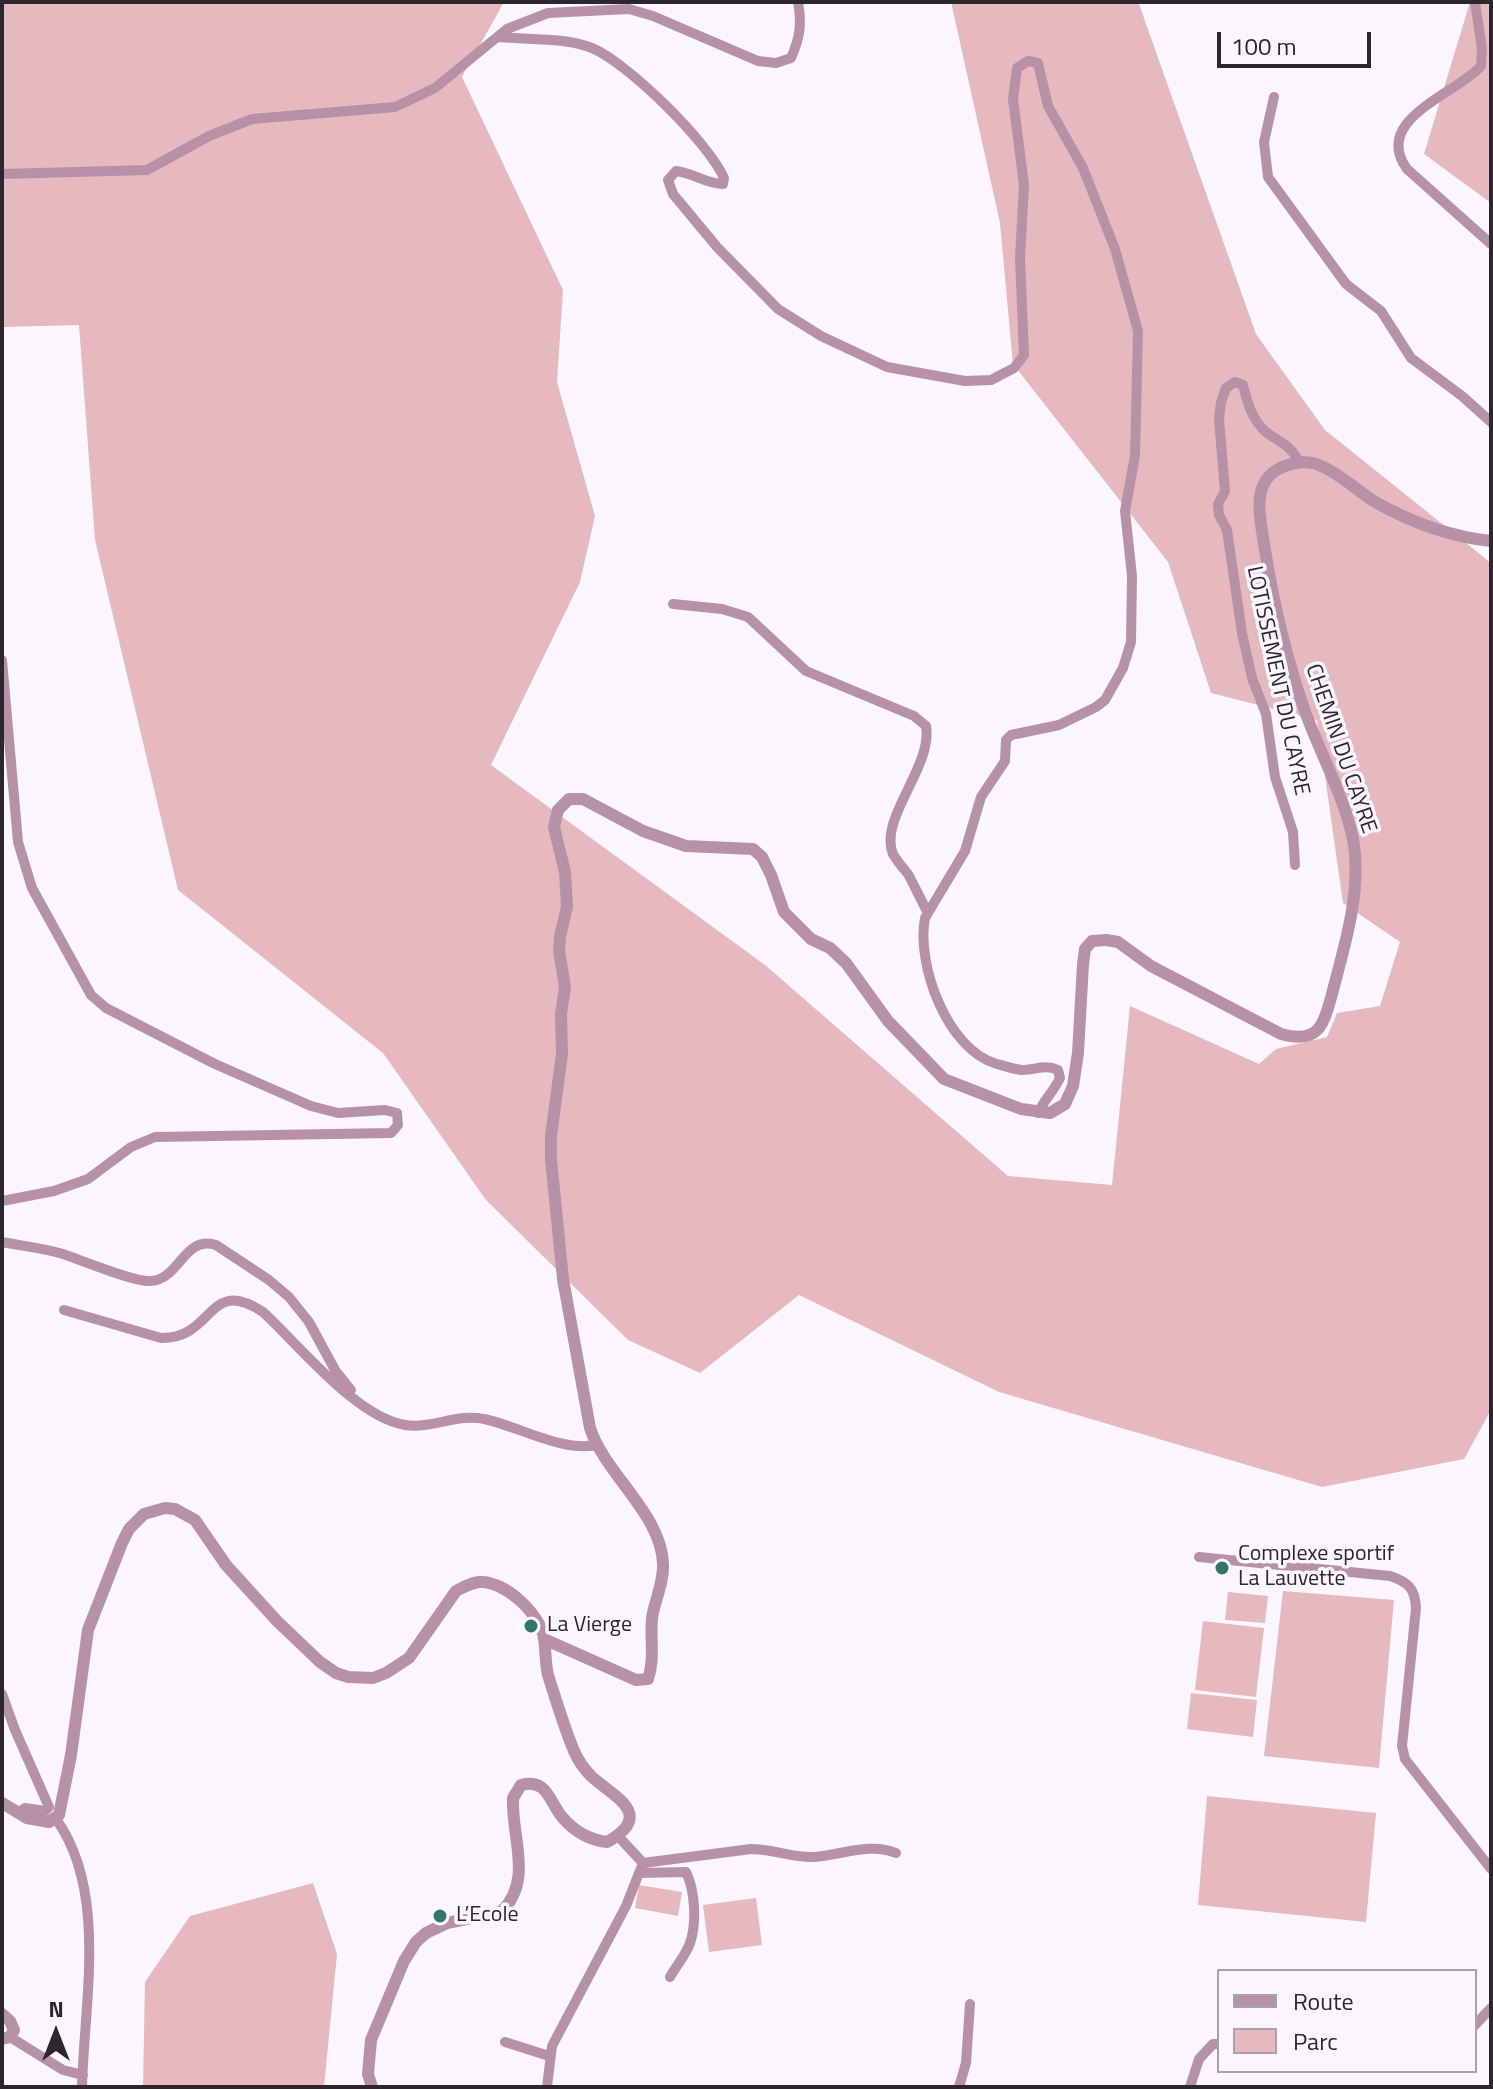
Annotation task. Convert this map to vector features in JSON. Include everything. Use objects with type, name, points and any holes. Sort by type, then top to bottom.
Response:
[{"type":"street","points":[[2,174],[147,170],[209,136],[252,119],[395,107],[435,88],[507,29],[548,13],[629,9],[653,16],[758,61],[776,63],[791,58],[799,42],[801,21],[798,2]]},
{"type":"street","points":[[1475,2],[1482,49],[1481,66],[1466,80],[1432,100],[1404,127],[1399,155],[1407,169],[1491,244]]},
{"type":"street","points":[[499,37],[567,42],[591,48],[610,58],[656,96],[714,159],[724,178],[723,184],[714,184],[699,176],[676,171],[668,180],[673,194],[717,247],[778,309],[821,336],[887,367],[965,381],[991,380],[1014,368],[1024,355],[1020,258],[1024,185],[1013,99],[1017,68],[1028,61],[1038,63],[1048,106],[1083,168],[1115,249],[1138,331],[1135,456],[1125,511],[1132,576],[1130,653],[1105,700],[1096,707],[1059,725],[1011,735],[1006,740],[1005,761],[981,797],[965,851],[928,913],[923,928],[932,987],[947,1021],[967,1046],[993,1063],[1022,1070],[1049,1066],[1058,1070],[1060,1078],[1038,1113],[944,1079],[888,1021],[846,963],[830,948],[811,939],[784,912],[771,875],[762,857],[753,849],[686,846],[643,831],[583,799],[569,799],[558,810],[554,827],[566,888],[565,922],[559,951],[565,987],[561,1014],[562,1054],[551,1159],[563,1279],[590,1428],[596,1445],[652,1526],[663,1560],[662,1582],[652,1617],[652,1669],[648,1679],[636,1680],[544,1639]]},
{"type":"street","points":[[1274,97],[1264,142],[1268,177],[1346,284],[1381,311],[1411,358],[1491,422]]},
{"type":"street","name":"LOTISSEMENT DU CAYRE","points":[[1295,865],[1293,832],[1275,777],[1266,714],[1252,678],[1242,633],[1227,530],[1219,515],[1218,504],[1225,491],[1219,419],[1226,388],[1235,382],[1243,385],[1253,416],[1265,431],[1292,448],[1299,462]]},
{"type":"street","points":[[1299,462],[1321,465],[1377,503],[1433,528],[1491,541]]},
{"type":"street","name":"CHEMIN DU CAYRE","points":[[1038,1113],[1050,1113],[1065,1104],[1073,1086],[1083,964],[1085,949],[1092,941],[1118,942],[1151,966],[1281,1034],[1309,1037],[1319,1029],[1326,1016],[1348,935],[1354,845],[1288,661],[1270,581],[1259,509],[1260,491],[1265,480],[1280,468],[1299,462]]},
{"type":"street","points":[[673,604],[722,609],[748,617],[806,671],[914,716],[926,726],[928,738],[925,752],[891,831],[892,853],[907,873],[928,913]]},
{"type":"street","points":[[2,660],[18,842],[32,888],[91,995],[106,1008],[215,1064],[297,1100],[338,1113],[385,1110],[397,1113],[398,1125],[391,1133],[155,1137],[131,1147],[88,1179],[54,1191],[2,1201]]},
{"type":"street","points":[[2,1242],[58,1253],[147,1282],[170,1273],[196,1245],[206,1242],[216,1245],[289,1297],[309,1322],[335,1370],[351,1388],[354,1399]]},
{"type":"street","points":[[64,1310],[161,1338],[176,1338],[197,1328],[217,1304],[224,1301],[250,1304],[263,1312],[354,1399],[382,1417],[408,1425],[482,1418],[577,1447],[596,1445]]},
{"type":"street","points":[[56,1819],[61,1809],[71,1755],[88,1630],[122,1543],[129,1529],[144,1514],[165,1508],[175,1509],[195,1520],[226,1565],[277,1621],[320,1662],[348,1677],[373,1678],[409,1658],[456,1591],[468,1584],[491,1583],[518,1599],[534,1618],[544,1639],[544,1660],[575,1752],[593,1778],[620,1797],[625,1804],[628,1821],[618,1836],[607,1842],[593,1840],[562,1817],[545,1789],[538,1784],[521,1785],[513,1798],[520,1867],[517,1888],[501,1912],[447,1923],[426,1933],[416,1942],[404,1961],[371,2040],[368,2074],[372,2087]]},
{"type":"street","points":[[1199,1557],[1390,1576],[1406,1581],[1415,1597],[1416,1608],[1402,1746],[1405,1759],[1491,1869]]},
{"type":"street","points":[[2,1694],[49,1807],[45,1811],[25,1808],[19,1812]]},
{"type":"street","points":[[2,1803],[27,1818],[41,1822],[56,1819]]},
{"type":"street","points":[[56,1819],[68,1837],[83,1877],[89,1961],[82,2087]]},
{"type":"street","points":[[618,1836],[641,1868],[686,1872],[692,1884],[693,1927],[690,1944],[670,1977]]},
{"type":"street","points":[[641,1868],[751,1849],[814,1857],[878,1847],[896,1853]]},
{"type":"street","points":[[547,2087],[549,2056],[626,1906],[641,1868]]},
{"type":"street","points":[[959,2087],[966,2063],[970,2004]]},
{"type":"street","points":[[1477,2023],[1491,2008]]},
{"type":"street","points":[[2,2014],[14,2030],[6,2038],[63,2070],[83,2075]]},
{"type":"street","points":[[505,2042],[549,2056]]},
{"type":"street","points":[[1190,2087],[1199,2059],[1213,2044],[1217,2044]]},
{"type":"green space","points":[[2,2],[504,2],[462,77],[563,290],[557,382],[595,516],[580,582],[491,765],[765,965],[1008,1176],[1112,1185],[1130,1006],[1259,1064],[1276,1049],[1327,1037],[1337,1013],[1380,1006],[1400,942],[1343,903],[1317,720],[1211,693],[1168,562],[1013,364],[1000,223],[951,2],[1139,4],[1256,334],[1325,430],[1491,563],[1491,1410],[1464,1459],[1322,1487],[999,1392],[799,1295],[700,1373],[628,1340],[486,1200],[383,1053],[178,890],[95,540],[79,325],[2,327]]},
{"type":"green space","points":[[1470,2],[1491,2],[1491,203],[1424,154]]},
{"type":"green space","points":[[1283,1591],[1394,1600],[1379,1768],[1264,1756]]},
{"type":"green space","points":[[1228,1592],[1268,1596],[1265,1623],[1225,1620]]},
{"type":"green space","points":[[1203,1621],[1264,1628],[1256,1697],[1195,1690]]},
{"type":"green space","points":[[1191,1693],[1257,1700],[1253,1737],[1187,1729]]},
{"type":"green space","points":[[1207,1796],[1376,1813],[1366,1922],[1198,1905]]},
{"type":"green space","points":[[313,1883],[337,1954],[324,2087],[143,2087],[145,1982],[190,1916]]},
{"type":"green space","points":[[639,1885],[682,1892],[678,1916],[635,1908]]},
{"type":"green space","points":[[756,1898],[762,1945],[709,1952],[703,1905]]},
{"type":"place","name":"Complexe sportif La Lauvette","points":[[1222,1568]]},
{"type":"place","name":"La Vierge","points":[[531,1626]]},
{"type":"place","name":"L’Ecole","points":[[440,1916]]}]
